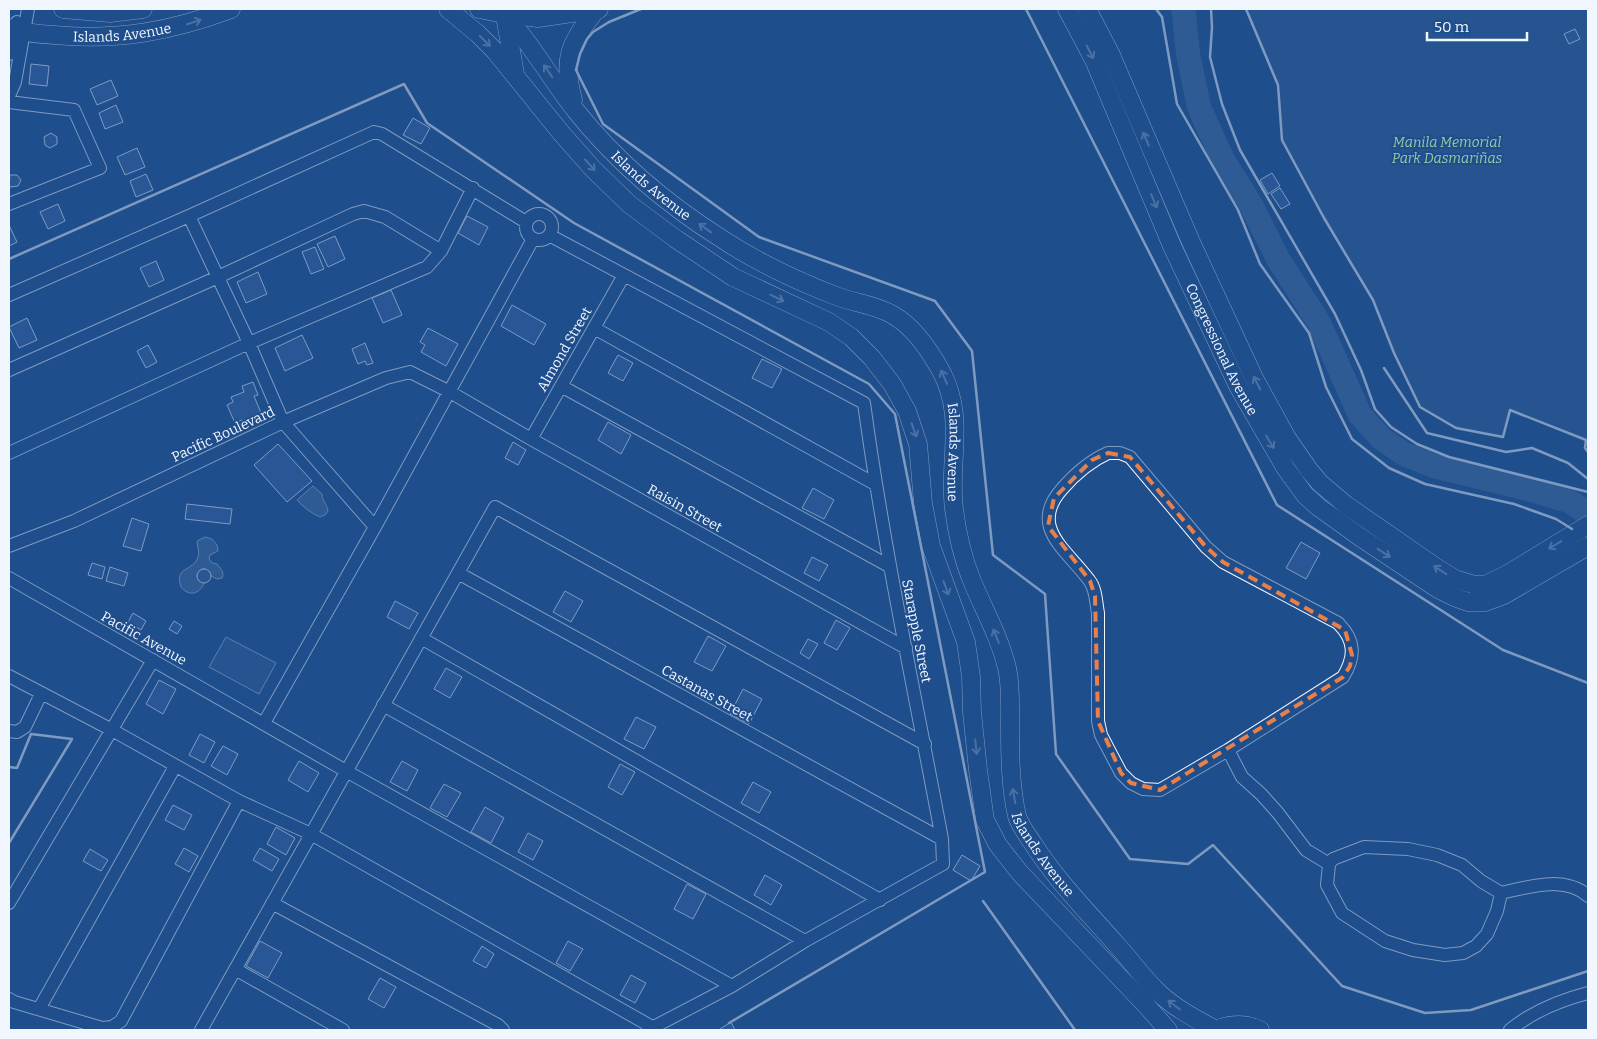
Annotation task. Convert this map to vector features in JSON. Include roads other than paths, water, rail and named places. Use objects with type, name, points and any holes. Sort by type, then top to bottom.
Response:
[{"type":"street","points":[[9,54],[16,30],[26,9]]},
{"type":"street","name":"Islands Avenue","points":[[63,9],[110,13],[143,9]]},
{"type":"street","name":"Islands Avenue","points":[[16,30],[105,38],[126,36],[182,26],[231,9]]},
{"type":"street","name":"Islands Avenue","points":[[448,9],[478,34],[515,75],[562,134],[593,169],[623,198],[652,222],[733,277],[829,322],[851,337],[872,358],[892,384],[907,410],[918,444],[923,503],[931,546],[966,642],[971,677],[972,712],[978,770],[985,820],[998,844],[1020,873],[1168,1030]]},
{"type":"street","points":[[479,9],[505,10],[538,18],[598,9]]},
{"type":"street","points":[[576,110],[567,72],[569,54],[575,38],[598,9]]},
{"type":"street","name":"Congressional Avenue","points":[[1066,9],[1094,60],[1172,246],[1238,386],[1261,428],[1294,481],[1317,506],[1438,589],[1462,601],[1478,603]]},
{"type":"street","name":"Congressional Avenue","points":[[1087,9],[1111,55],[1187,233],[1254,378],[1297,453],[1320,483],[1339,500],[1369,521],[1455,579],[1469,584],[1485,585],[1504,595]]},
{"type":"street","points":[[505,10],[515,75]]},
{"type":"street","name":"Islands Avenue","points":[[505,10],[576,110],[616,154],[649,185],[695,221],[746,254],[837,296],[895,316],[912,330],[929,350],[943,374],[953,400],[956,434],[952,483],[954,510],[960,542],[971,578],[998,641],[1008,671],[1011,783],[1018,820],[1043,860],[1061,883],[1160,994],[1215,1030]]},
{"type":"street","points":[[9,96],[15,82],[16,30]]},
{"type":"street","points":[[9,102],[74,110],[100,168],[9,204]]},
{"type":"street","points":[[9,295],[374,132],[382,134],[526,222]]},
{"type":"street","points":[[9,453],[249,343],[427,267],[441,251],[473,188]]},
{"type":"street","points":[[9,370],[218,277],[353,214],[364,211],[385,216],[441,251]]},
{"type":"street","points":[[540,213],[547,216],[552,228],[549,235],[542,240],[533,238],[527,234],[526,222],[535,214],[540,213]]},
{"type":"street","points":[[189,216],[249,343],[283,422],[375,527]]},
{"type":"street","points":[[549,235],[624,275]]},
{"type":"street","points":[[264,723],[450,392],[533,238]]},
{"type":"street","points":[[733,277],[746,254]]},
{"type":"street","name":"Almond Street","points":[[531,439],[624,275]]},
{"type":"street","name":"Starapple Street","points":[[624,275],[864,403],[889,566],[942,839],[943,864],[880,900]]},
{"type":"street","points":[[594,328],[875,484]]},
{"type":"street","name":"Pacific Boulevard","points":[[9,546],[74,521],[283,422],[386,378],[410,372],[450,392]]},
{"type":"street","points":[[561,386],[889,566]]},
{"type":"street","name":"Raisin Street","points":[[450,392],[906,648]]},
{"type":"street","points":[[1108,453],[1120,453],[1130,457],[1206,548],[1223,562],[1338,623],[1350,639],[1352,655],[1350,666],[1343,677],[1228,750],[1160,790],[1143,789],[1131,783],[1121,773],[1102,735],[1098,721],[1098,613],[1096,596],[1090,581],[1057,541],[1048,526],[1048,514],[1054,498],[1092,460],[1108,453]]},
{"type":"street","points":[[201,1030],[495,507],[925,744]]},
{"type":"street","points":[[1588,525],[1527,573],[1504,595],[1478,603],[1485,585],[1527,573],[1588,546]]},
{"type":"street","name":"Castanas Street","points":[[458,573],[942,839]]},
{"type":"street","name":"Pacific Avenue","points":[[9,578],[346,771],[732,986]]},
{"type":"street","points":[[421,638],[880,900]]},
{"type":"street","points":[[9,903],[153,660]]},
{"type":"street","points":[[9,676],[112,730],[173,766],[239,801],[311,834],[651,1029],[732,986],[805,941],[880,900]]},
{"type":"street","points":[[9,731],[17,732],[25,727],[42,694]]},
{"type":"street","points":[[383,705],[805,941]]},
{"type":"street","points":[[1228,750],[1242,776],[1267,800],[1306,850],[1329,864]]},
{"type":"street","points":[[39,1009],[173,770],[173,766]]},
{"type":"street","points":[[9,999],[102,1028],[112,1027],[121,1021],[239,801]]},
{"type":"street","points":[[1501,893],[1497,911],[1487,934],[1476,946],[1462,953],[1445,955],[1429,953],[1385,941],[1342,913],[1327,885],[1329,864],[1333,859],[1364,848],[1408,849],[1437,856],[1462,865],[1481,881],[1501,893],[1537,885],[1559,884],[1582,891],[1588,896]]},
{"type":"street","points":[[272,902],[498,1025],[503,1030]]},
{"type":"street","points":[[236,969],[343,1030]]},
{"type":"street","points":[[1510,1030],[1543,1010],[1588,993]]},
{"type":"street","points":[[1215,1030],[1229,1026],[1244,1025],[1260,1030]]},
{"type":"waterway","points":[[1183,9],[1188,54],[1199,107],[1222,158],[1251,205],[1278,259],[1318,321],[1360,415],[1381,438],[1404,454],[1434,466],[1569,501],[1588,513]]},
{"type":"park label","name":"Manila Memorial Park Dasmariñas","points":[[1447,150]]}]
